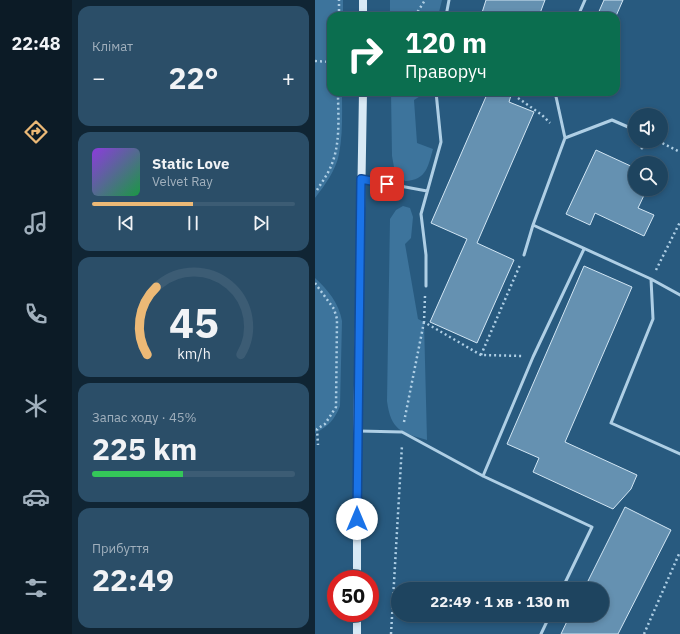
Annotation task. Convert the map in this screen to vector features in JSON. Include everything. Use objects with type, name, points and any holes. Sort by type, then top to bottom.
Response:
[{"type":"main road","points":[[363,0],[363,12]]},
{"type":"main road","points":[[357,570],[357,431],[363,96]]},
{"type":"main road","points":[[357,622],[357,634]]},
{"type":"lane","points":[[447,12],[449,0]]},
{"type":"lane","points":[[580,12],[585,0]]},
{"type":"lane","points":[[426,286],[426,255],[421,214],[441,142],[436,96]]},
{"type":"lane","points":[[524,255],[533,225],[565,138],[556,96]]},
{"type":"lane","points":[[565,138],[612,120],[628,127]]},
{"type":"lane","points":[[361,179],[427,191]]},
{"type":"lane","points":[[533,225],[651,279],[680,295]]},
{"type":"lane","points":[[483,476],[533,357],[584,249]]},
{"type":"lane","points":[[651,279],[653,319],[611,422],[680,454]]},
{"type":"lane","points":[[357,431],[402,432],[483,476],[592,527],[565,582]]},
{"type":"lane","points":[[541,634],[547,622]]},
{"type":"path","points":[[339,0],[339,12]]},
{"type":"path","points":[[418,12],[425,0]]},
{"type":"path","points":[[315,61],[327,62]]},
{"type":"path","points":[[317,190],[331,166],[336,149],[338,134],[338,96]]},
{"type":"path","points":[[518,98],[543,115],[565,138]]},
{"type":"path","points":[[668,146],[680,152]]},
{"type":"path","points":[[651,279],[680,222]]},
{"type":"path","points":[[481,355],[524,255]]},
{"type":"path","points":[[315,283],[334,309],[337,319],[336,407],[325,424],[317,429],[318,445]]},
{"type":"path","points":[[391,634],[402,432],[424,322],[426,286]]},
{"type":"path","points":[[424,322],[481,355],[533,357]]},
{"type":"path","points":[[644,634],[679,554],[680,555]]},
{"type":"shaded area","points":[[315,0],[343,0],[343,12],[327,12],[327,96],[342,96],[341,139],[338,160],[333,172],[315,198]]},
{"type":"shaded area","points":[[390,0],[442,0],[439,12],[390,12]]},
{"type":"shaded area","points":[[391,96],[420,96],[414,100],[417,143],[433,149],[428,166],[418,178],[405,181],[394,167],[392,156]]},
{"type":"shaded area","points":[[403,206],[410,208],[413,217],[411,238],[405,244],[418,319],[424,322],[427,440],[410,435],[398,428],[391,418],[387,401],[390,219],[396,210]]},
{"type":"shaded area","points":[[315,278],[336,303],[341,314],[342,321],[340,406],[331,422],[315,433]]},
{"type":"building","points":[[486,0],[545,0],[540,12],[482,12]]},
{"type":"building","points":[[604,0],[623,0],[618,12],[599,12]]},
{"type":"building","points":[[486,96],[511,96],[509,102],[534,112],[477,243],[514,260],[477,343],[430,322],[467,239],[431,223]]},
{"type":"building","points":[[596,150],[628,165],[628,196],[644,196],[638,208],[654,215],[644,236],[595,213],[590,225],[566,214]]},
{"type":"building","points":[[584,266],[632,287],[565,442],[637,475],[631,489],[613,509],[533,472],[539,458],[507,444]]},
{"type":"building","points":[[625,507],[671,530],[618,634],[561,634],[567,622],[609,622],[609,582],[588,582]]},
{"type":"route","points":[[357,519],[361,179],[387,184]]}]
